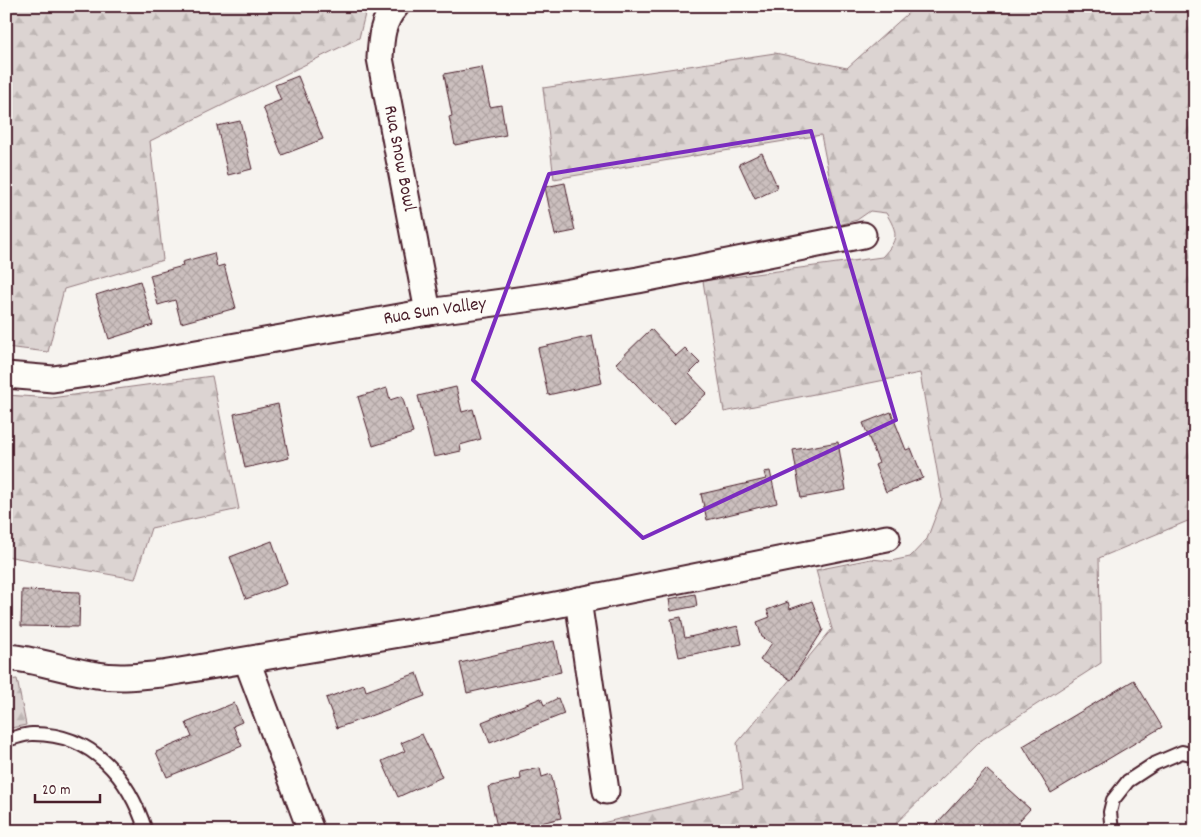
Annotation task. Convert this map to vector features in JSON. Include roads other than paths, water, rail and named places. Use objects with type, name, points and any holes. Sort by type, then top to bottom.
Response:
[{"type":"street","name":"Rua Snow Bowl","points":[[396,6],[386,18],[381,35],[380,58],[428,312]]},
{"type":"street","name":"Rua Sun Valley","points":[[6,375],[53,378],[100,372],[200,352],[428,312],[629,281],[864,235]]},
{"type":"street","points":[[6,657],[31,659],[71,670],[122,678],[162,674],[472,622],[888,538]]},
{"type":"street","points":[[578,600],[606,791]]},
{"type":"street","points":[[247,661],[311,831]]},
{"type":"lane","points":[[6,740],[31,734],[52,735],[95,752],[111,765],[130,790],[146,831]]},
{"type":"lane","points":[[1112,831],[1110,812],[1114,800],[1128,781],[1154,764],[1182,752],[1195,755]]}]
